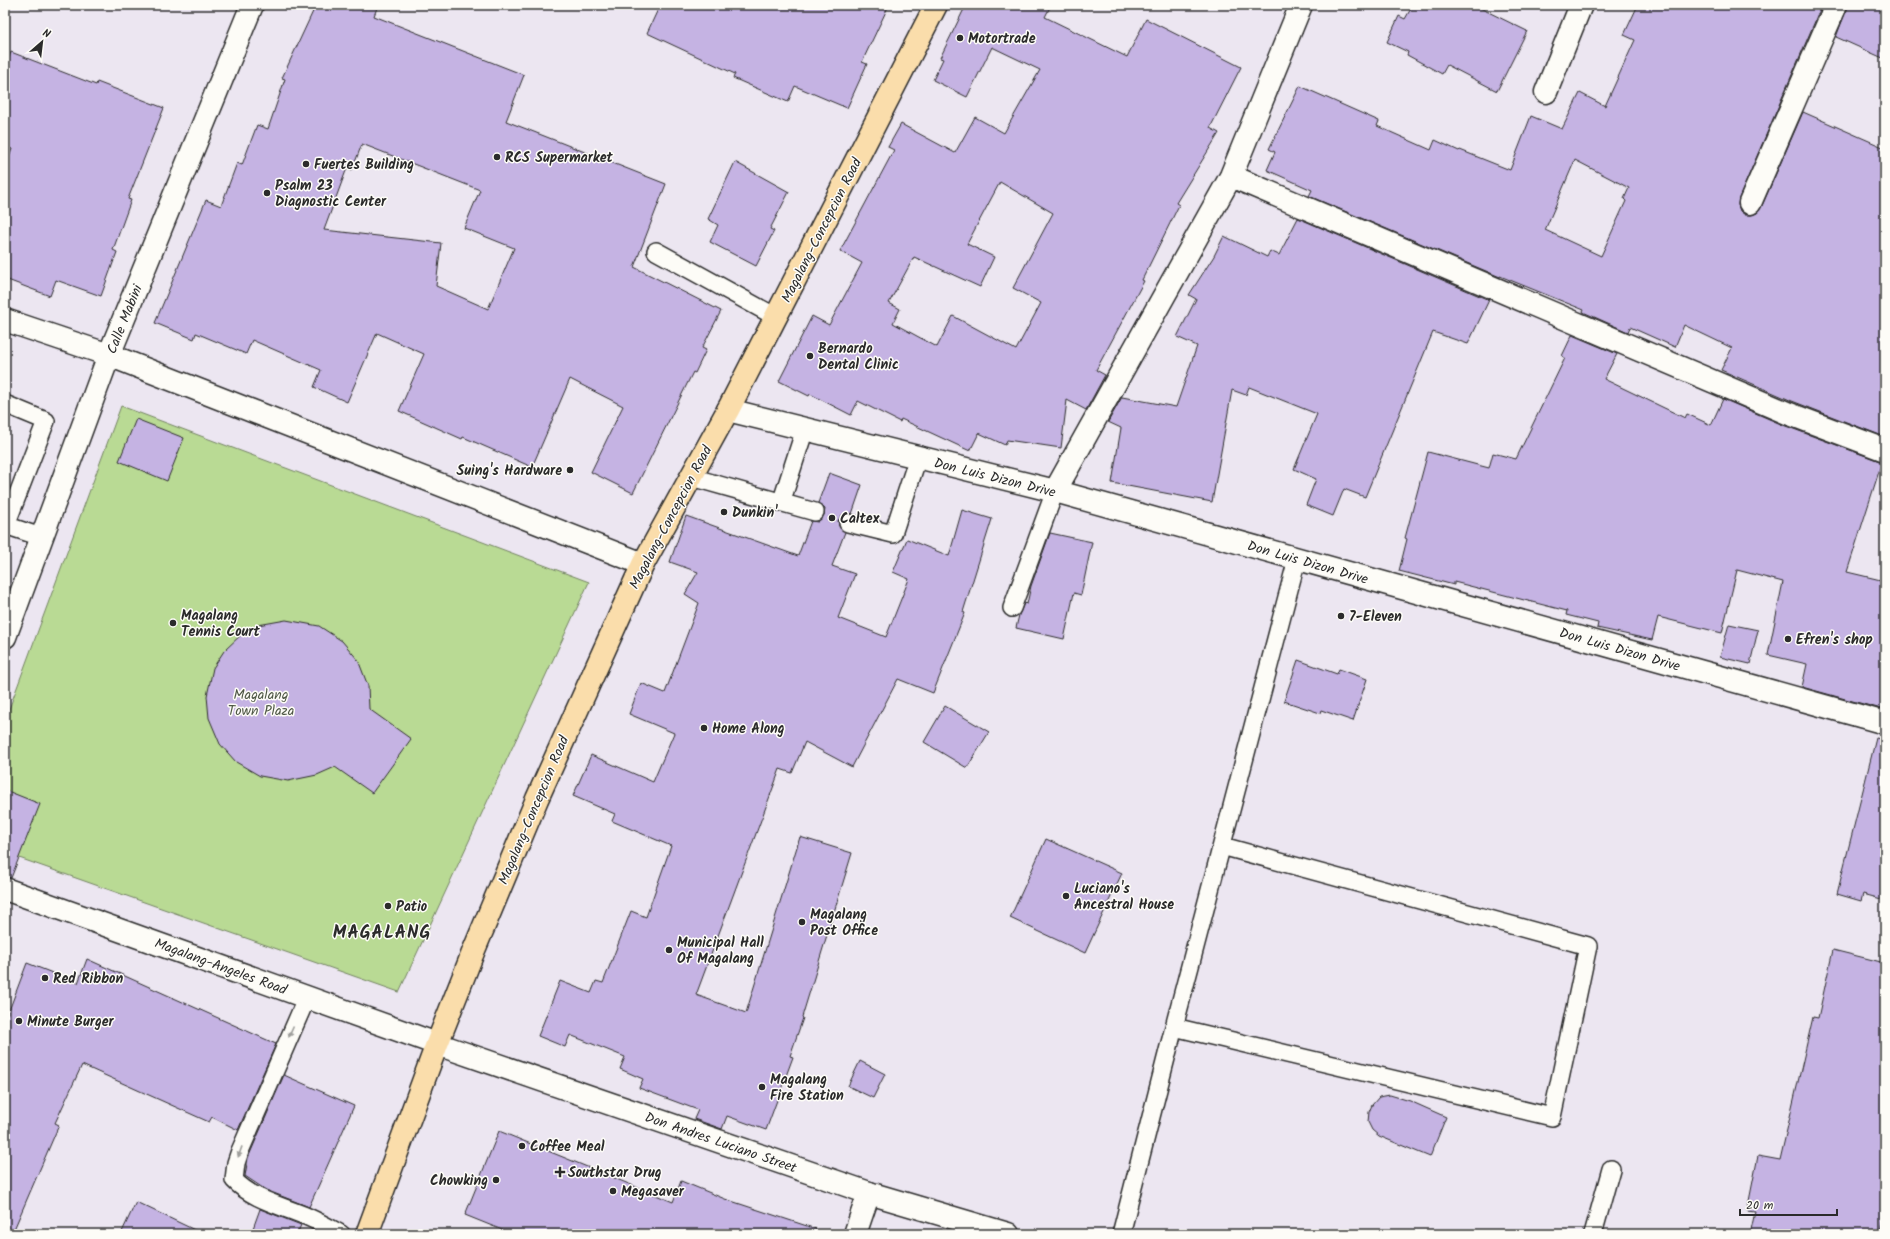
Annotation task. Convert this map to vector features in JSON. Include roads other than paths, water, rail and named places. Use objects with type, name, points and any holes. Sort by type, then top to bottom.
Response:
[{"type":"main road","name":"Magalang-Concepcion Road","points":[[367,1234],[437,1044],[537,799],[643,564],[728,410],[936,5]]},
{"type":"street","name":"Calle Mabini","points":[[5,637],[109,355],[252,5]]},
{"type":"street","points":[[1055,491],[1231,176],[1301,5]]},
{"type":"street","points":[[1546,92],[1581,5]]},
{"type":"street","points":[[1750,204],[1836,5]]},
{"type":"street","points":[[1231,176],[1787,413],[1885,450]]},
{"type":"street","points":[[5,320],[109,355],[643,564]]},
{"type":"street","name":"Don Luis Dizon Drive","points":[[728,410],[1055,491],[1885,723]]},
{"type":"street","name":"Magalang-Angeles Road","points":[[5,889],[437,1044]]},
{"type":"street","name":"Don Andres Luciano Street","points":[[437,1044],[869,1193],[1008,1234]]},
{"type":"street","points":[[855,1234],[869,1193]]},
{"type":"lane","points":[[656,252],[776,317]]},
{"type":"lane","points":[[5,404],[46,421],[6,525],[41,537]]},
{"type":"lane","points":[[781,503],[805,429]]},
{"type":"lane","points":[[848,523],[893,534],[918,457]]},
{"type":"lane","points":[[691,478],[815,512]]},
{"type":"lane","points":[[1012,608],[1055,491]]},
{"type":"lane","points":[[1121,1234],[1297,559]]},
{"type":"lane","points":[[1174,1027],[1552,1117],[1588,946],[1222,846]]},
{"type":"lane","points":[[307,997],[240,1151],[236,1163],[234,1180],[241,1187],[257,1196],[308,1217],[341,1234]]},
{"type":"lane","points":[[1593,1234],[1611,1169]]},
{"type":"place","name":"Motortrade","points":[[960,38]]},
{"type":"place","name":"RCS Supermarket","points":[[497,157]]},
{"type":"place","name":"Fuertes Building","points":[[306,164]]},
{"type":"place","name":"Psalm 23 Diagnostic Center","points":[[267,193]]},
{"type":"place","name":"Bernardo Dental Clinic","points":[[810,356]]},
{"type":"place","name":"Suing's Hardware","points":[[570,470]]},
{"type":"place","name":"Dunkin'","points":[[724,512]]},
{"type":"place","name":"Caltex","points":[[832,518]]},
{"type":"place","name":"7-Eleven","points":[[1341,616]]},
{"type":"place","name":"Magalang Tennis Court","points":[[173,623]]},
{"type":"place","name":"Efren's shop","points":[[1788,639]]},
{"type":"place","name":"Home Along","points":[[704,728]]},
{"type":"place","name":"Luciano's Ancestral House","points":[[1066,896]]},
{"type":"place","name":"Patio","points":[[388,906]]},
{"type":"place","name":"Magalang Post Office","points":[[802,922]]},
{"type":"place","name":"Municipal Hall Of Magalang","points":[[669,950]]},
{"type":"place","name":"Red Ribbon","points":[[45,978]]},
{"type":"place","name":"Minute Burger","points":[[19,1021]]},
{"type":"place","name":"Magalang Fire Station","points":[[762,1087]]},
{"type":"place","name":"Coffee Meal","points":[[522,1146]]},
{"type":"place","name":"Southstar Drug","points":[[560,1172]]},
{"type":"place","name":"Chowking","points":[[496,1180]]},
{"type":"place","name":"Megasaver","points":[[613,1191]]},
{"type":"district","name":"MAGALANG","points":[[382,932]]},
{"type":"park label","name":"Magalang Town Plaza","points":[[261,702]]}]
